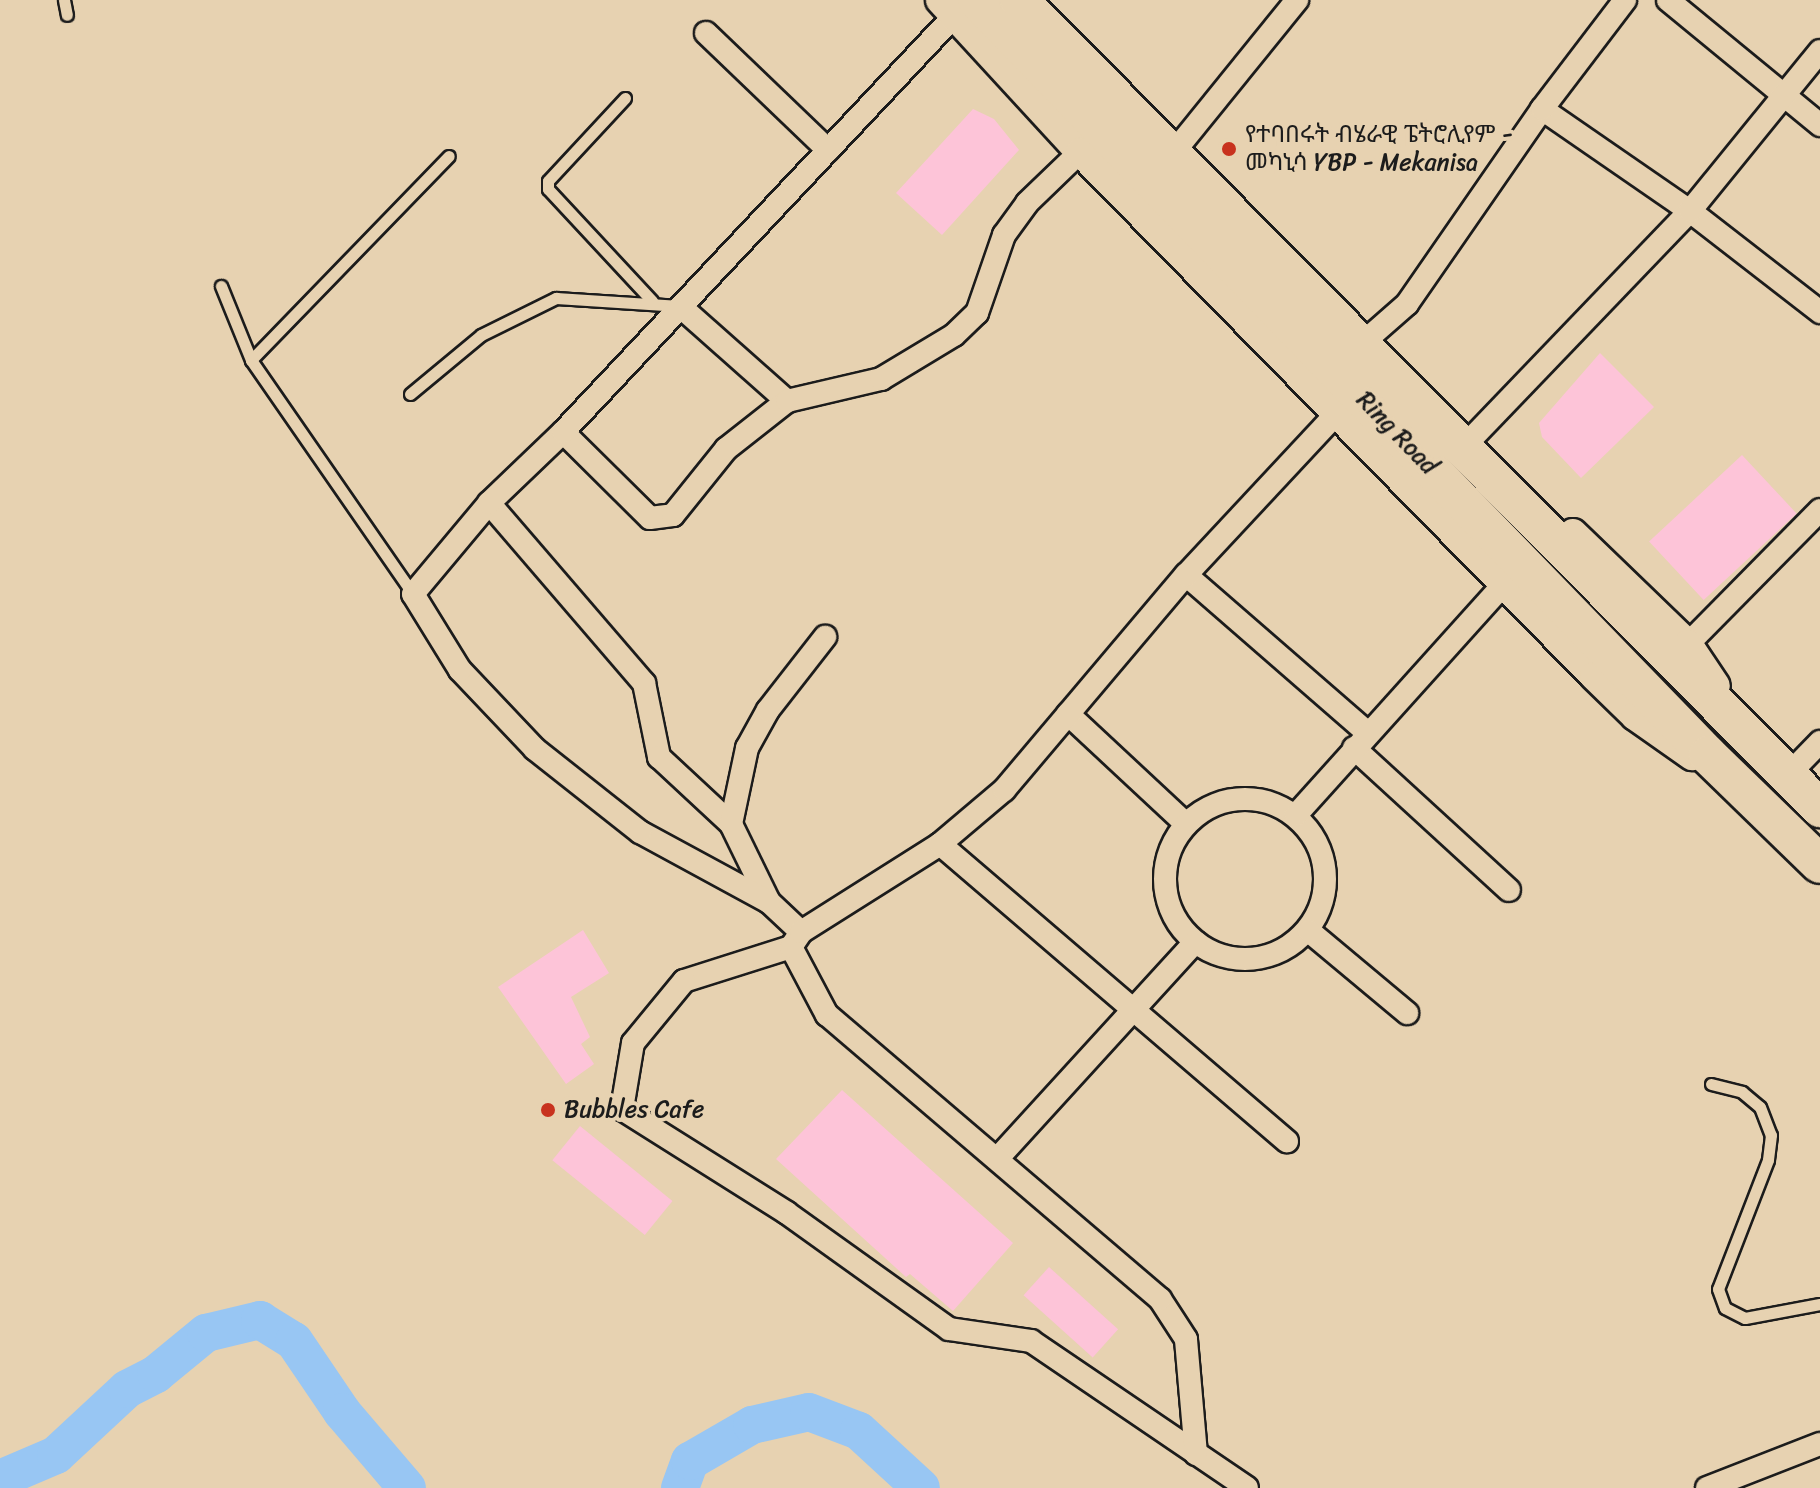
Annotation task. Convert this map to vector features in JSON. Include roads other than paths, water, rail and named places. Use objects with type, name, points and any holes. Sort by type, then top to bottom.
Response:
[{"type":"highway","name":"Ring Road","points":[[1019,0],[1756,747],[1820,808]]},
{"type":"highway","name":"Ring Road","points":[[957,5],[1820,864]]},
{"type":"street","points":[[1042,0],[1688,644],[1756,747]]},
{"type":"street","points":[[1182,142],[1297,0]]},
{"type":"street","points":[[1374,333],[1407,304],[1542,109],[1625,0]]},
{"type":"street","points":[[1668,0],[1820,125]]},
{"type":"street","points":[[769,902],[640,832],[535,749],[460,670],[413,594],[489,503],[563,432],[681,307],[828,150],[957,5],[1080,152],[1335,415],[1506,582],[1635,716],[1740,787]]},
{"type":"street","points":[[706,33],[828,150]]},
{"type":"street","points":[[1475,435],[1690,211],[1820,51]]},
{"type":"street","points":[[1542,109],[1690,211],[1820,312]]},
{"type":"street","points":[[563,432],[650,518],[663,520],[673,515],[726,449],[787,401],[881,379],[954,335],[977,313],[1004,235],[1027,203],[1080,152]]},
{"type":"street","points":[[681,307],[787,401]]},
{"type":"street","points":[[1247,1488],[1031,1341],[949,1329],[787,1213],[622,1109],[633,1043],[684,981],[796,939],[940,844],[1004,790],[1186,575],[1335,415]]},
{"type":"street","points":[[489,503],[644,683],[659,757],[731,824],[769,902],[796,939],[827,1015],[1160,1299],[1186,1339],[1196,1454]]},
{"type":"street","points":[[1688,644],[1820,510]]},
{"type":"street","points":[[1186,575],[1361,741],[1509,890]]},
{"type":"street","points":[[1296,815],[1506,582]]},
{"type":"street","points":[[731,824],[747,748],[768,710],[825,637]]},
{"type":"street","points":[[1068,714],[1186,824]]},
{"type":"street","points":[[1786,777],[1820,742]]},
{"type":"street","points":[[1254,798],[1296,815],[1315,838],[1324,861],[1325,885],[1309,931],[1265,957],[1240,960],[1195,942],[1177,923],[1167,898],[1165,872],[1171,846],[1186,824],[1206,808],[1229,800],[1254,798]]},
{"type":"street","points":[[940,844],[1287,1141]]},
{"type":"street","points":[[1309,931],[1407,1013]]},
{"type":"street","points":[[997,1159],[1130,1009],[1195,942]]},
{"type":"street","points":[[1707,1488],[1820,1444]]},
{"type":"lane","points":[[64,0],[67,15]]},
{"type":"lane","points":[[625,98],[548,181],[548,189],[652,301]]},
{"type":"lane","points":[[251,360],[449,156]]},
{"type":"lane","points":[[221,286],[251,360],[413,594]]},
{"type":"lane","points":[[410,394],[481,335],[520,311],[556,298],[652,301],[681,307]]},
{"type":"lane","points":[[1711,1084],[1742,1092],[1760,1107],[1771,1135],[1768,1160],[1718,1289],[1725,1308],[1745,1318],[1820,1304]]},
{"type":"waterway","points":[[0,1479],[56,1455],[127,1389],[156,1374],[206,1333],[260,1320],[294,1341],[342,1412],[407,1488]]},
{"type":"waterway","points":[[680,1488],[690,1461],[752,1425],[809,1412],[859,1431],[921,1488]]},
{"type":"place","name":"የተባበሩት ብሄራዊ ፔትሮሊየም - መካኒሳ YBP - Mekanisa","points":[[1229,149]]},
{"type":"place","name":"Bubbles Cafe","points":[[548,1110]]}]
